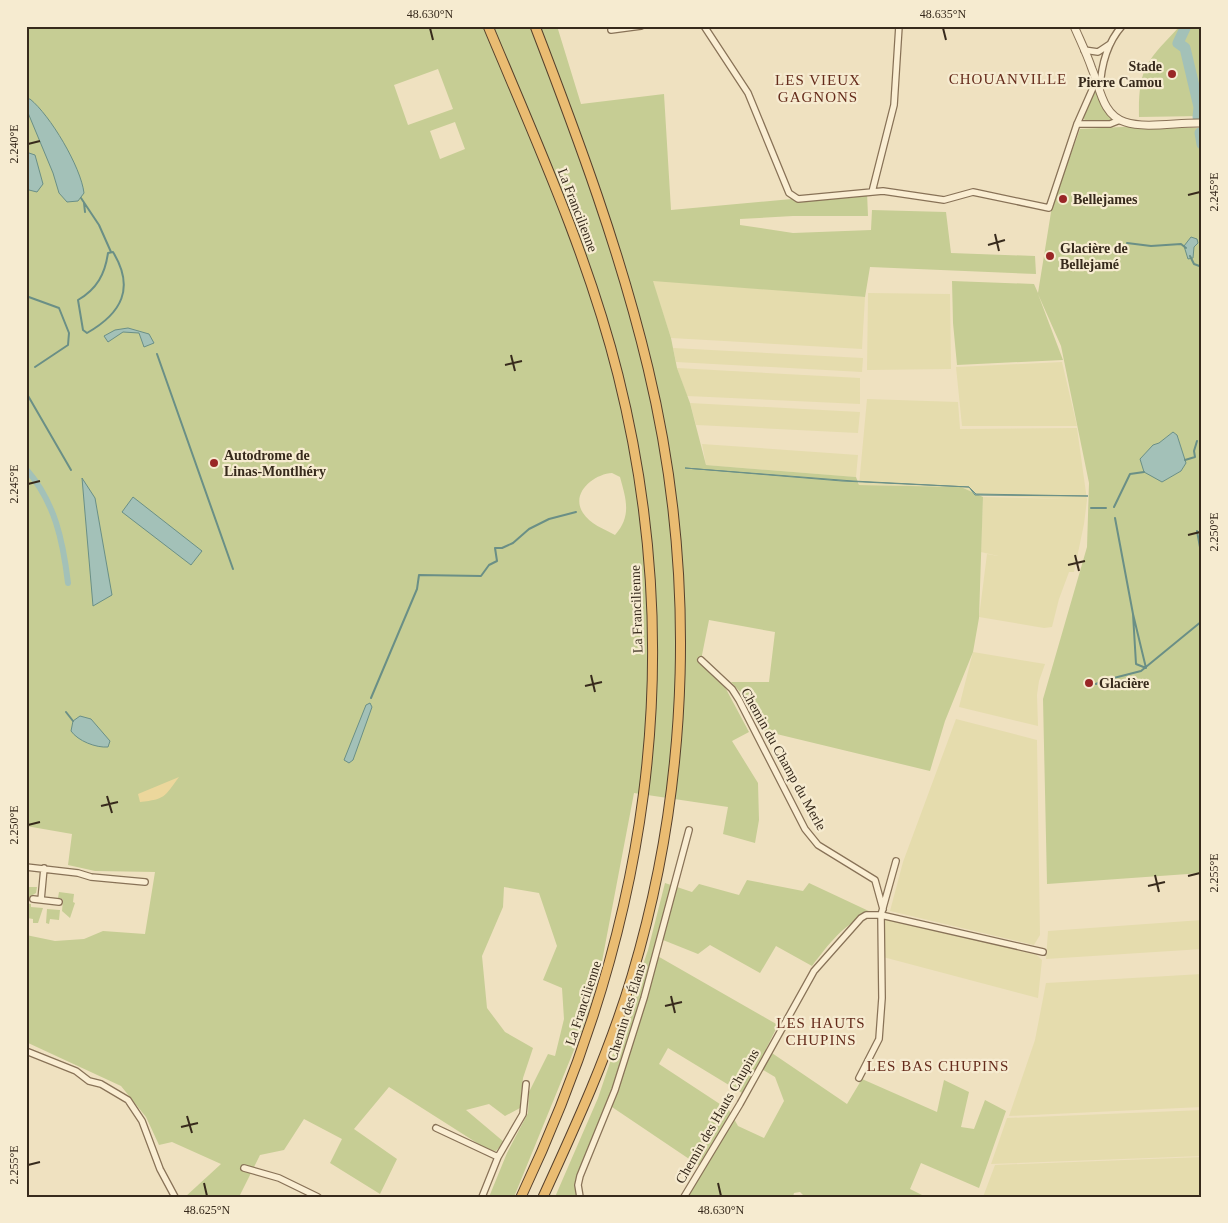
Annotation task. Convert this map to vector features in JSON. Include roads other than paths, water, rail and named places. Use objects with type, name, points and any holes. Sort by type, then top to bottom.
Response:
[{"type":"highway","name":"La Francilienne","points":[[488,26],[568,219],[597,300],[618,374],[635,454],[641,495],[652,612],[649,756],[640,827],[626,899],[609,970],[581,1055],[550,1133],[521,1197]]},
{"type":"highway","name":"La Francilienne","points":[[535,26],[605,216],[648,368],[660,421],[672,499],[681,628],[678,720],[671,794],[660,862],[645,928],[630,985],[603,1062],[543,1197]]},
{"type":"street","points":[[611,30],[641,26]]},
{"type":"street","points":[[704,26],[748,93],[789,193],[798,198],[872,192],[910,194],[937,200],[973,192],[1047,208],[1052,205],[1077,124],[1096,81]]},
{"type":"street","points":[[872,192],[893,114],[899,26]]},
{"type":"street","points":[[1074,26],[1100,94],[1107,108],[1120,120],[1138,124],[1202,124]]},
{"type":"street","points":[[1100,94],[1102,69],[1112,42],[1122,26]]},
{"type":"street","points":[[1084,50],[1098,52],[1112,42]]},
{"type":"street","points":[[1077,124],[1110,124],[1120,120]]},
{"type":"street","name":"Chemin du Champ du Merle","points":[[701,660],[732,689],[739,700],[805,829],[818,845],[875,880],[882,912]]},
{"type":"street","name":"Chemin des Élans","points":[[580,1197],[578,1185],[580,1176],[615,1090],[641,1007],[689,830]]},
{"type":"street","points":[[859,1078],[879,1039],[882,998],[882,912],[896,861]]},
{"type":"street","points":[[26,867],[78,873],[91,877],[145,882]]},
{"type":"street","points":[[41,900],[44,868]]},
{"type":"street","points":[[33,899],[59,902]]},
{"type":"street","points":[[882,912],[1043,952]]},
{"type":"street","name":"Chemin des Hauts Chupins","points":[[684,1197],[740,1104],[814,971],[861,918],[866,915],[882,912]]},
{"type":"street","points":[[26,1052],[76,1071],[89,1081],[101,1084],[128,1100],[142,1121],[160,1169],[175,1197]]},
{"type":"street","points":[[482,1197],[498,1157],[523,1114],[526,1084]]},
{"type":"street","points":[[436,1128],[498,1157]]},
{"type":"street","points":[[244,1168],[279,1178],[318,1197]]},
{"type":"water","points":[[26,99],[30,99],[46,117],[71,156],[82,182],[84,193],[78,201],[67,202],[59,193],[53,173],[26,108]]},
{"type":"water","points":[[26,152],[35,155],[43,184],[37,192],[29,190],[26,186]]},
{"type":"water","points":[[1191,237],[1197,239],[1198,243],[1194,247],[1193,258],[1188,259],[1184,246]]},
{"type":"water","points":[[128,328],[149,334],[154,343],[144,347],[139,333],[123,332],[108,342],[104,336],[115,330]]},
{"type":"water","points":[[1173,432],[1177,435],[1186,463],[1181,471],[1162,482],[1144,472],[1140,459],[1153,445],[1159,443]]},
{"type":"water","points":[[685,468],[853,481],[969,487],[842,481]]},
{"type":"water","points":[[82,478],[95,498],[112,595],[93,606]]},
{"type":"water","points":[[969,487],[976,494],[1088,496],[975,495]]},
{"type":"water","points":[[133,497],[202,551],[191,565],[122,512]]},
{"type":"water","points":[[370,703],[372,707],[353,760],[349,763],[344,760],[366,705]]},
{"type":"water","points":[[80,716],[91,719],[110,741],[108,747],[88,743],[74,735],[71,731],[73,721]]},
{"type":"waterway","points":[[1186,26],[1178,43],[1185,48],[1199,107],[1198,117]]},
{"type":"waterway","points":[[1200,133],[1202,144]]},
{"type":"waterway","points":[[81,198],[99,225],[111,252]]},
{"type":"waterway","points":[[84,203],[85,212]]},
{"type":"waterway","points":[[1127,243],[1151,246],[1181,244],[1186,248]]},
{"type":"waterway","points":[[113,252],[120,265],[123,277],[124,288],[121,298],[109,317],[87,333],[83,330],[78,300],[95,286],[105,268],[108,253],[113,252]]},
{"type":"waterway","points":[[1190,256],[1194,264],[1202,267]]},
{"type":"waterway","points":[[26,296],[59,308],[69,333],[68,345],[35,367]]},
{"type":"waterway","points":[[157,354],[233,569]]},
{"type":"waterway","points":[[27,394],[71,470]]},
{"type":"waterway","points":[[1185,460],[1195,457],[1194,451],[1197,441]]},
{"type":"waterway","points":[[26,469],[51,508],[60,537],[68,583]]},
{"type":"waterway","points":[[1114,507],[1130,474],[1144,472]]},
{"type":"waterway","points":[[1091,508],[1106,508]]},
{"type":"waterway","points":[[371,698],[417,589],[419,575],[481,576],[489,565],[497,561],[495,548],[502,548],[513,543],[529,529],[549,519],[576,512]]},
{"type":"waterway","points":[[1115,518],[1133,614],[1136,664],[1146,668],[1133,614]]},
{"type":"waterway","points":[[1197,531],[1202,558]]},
{"type":"waterway","points":[[1096,684],[1141,671],[1202,621]]},
{"type":"waterway","points":[[66,712],[73,721]]},
{"type":"place","name":"Stade Pierre Camou","points":[[1172,74]]},
{"type":"place","name":"Bellejames","points":[[1063,199]]},
{"type":"place","name":"Glacière de Bellejamé","points":[[1050,256]]},
{"type":"place","name":"Autodrome de Linas-Montlhéry","points":[[214,463]]},
{"type":"place","name":"Glacière","points":[[1089,683]]},
{"type":"district","name":"CHOUANVILLE","points":[[1008,79]]},
{"type":"district","name":"LES VIEUX GAGNONS","points":[[818,88]]},
{"type":"district","name":"LES HAUTS CHUPINS","points":[[821,1032]]},
{"type":"district","name":"LES BAS CHUPINS","points":[[938,1066]]}]
